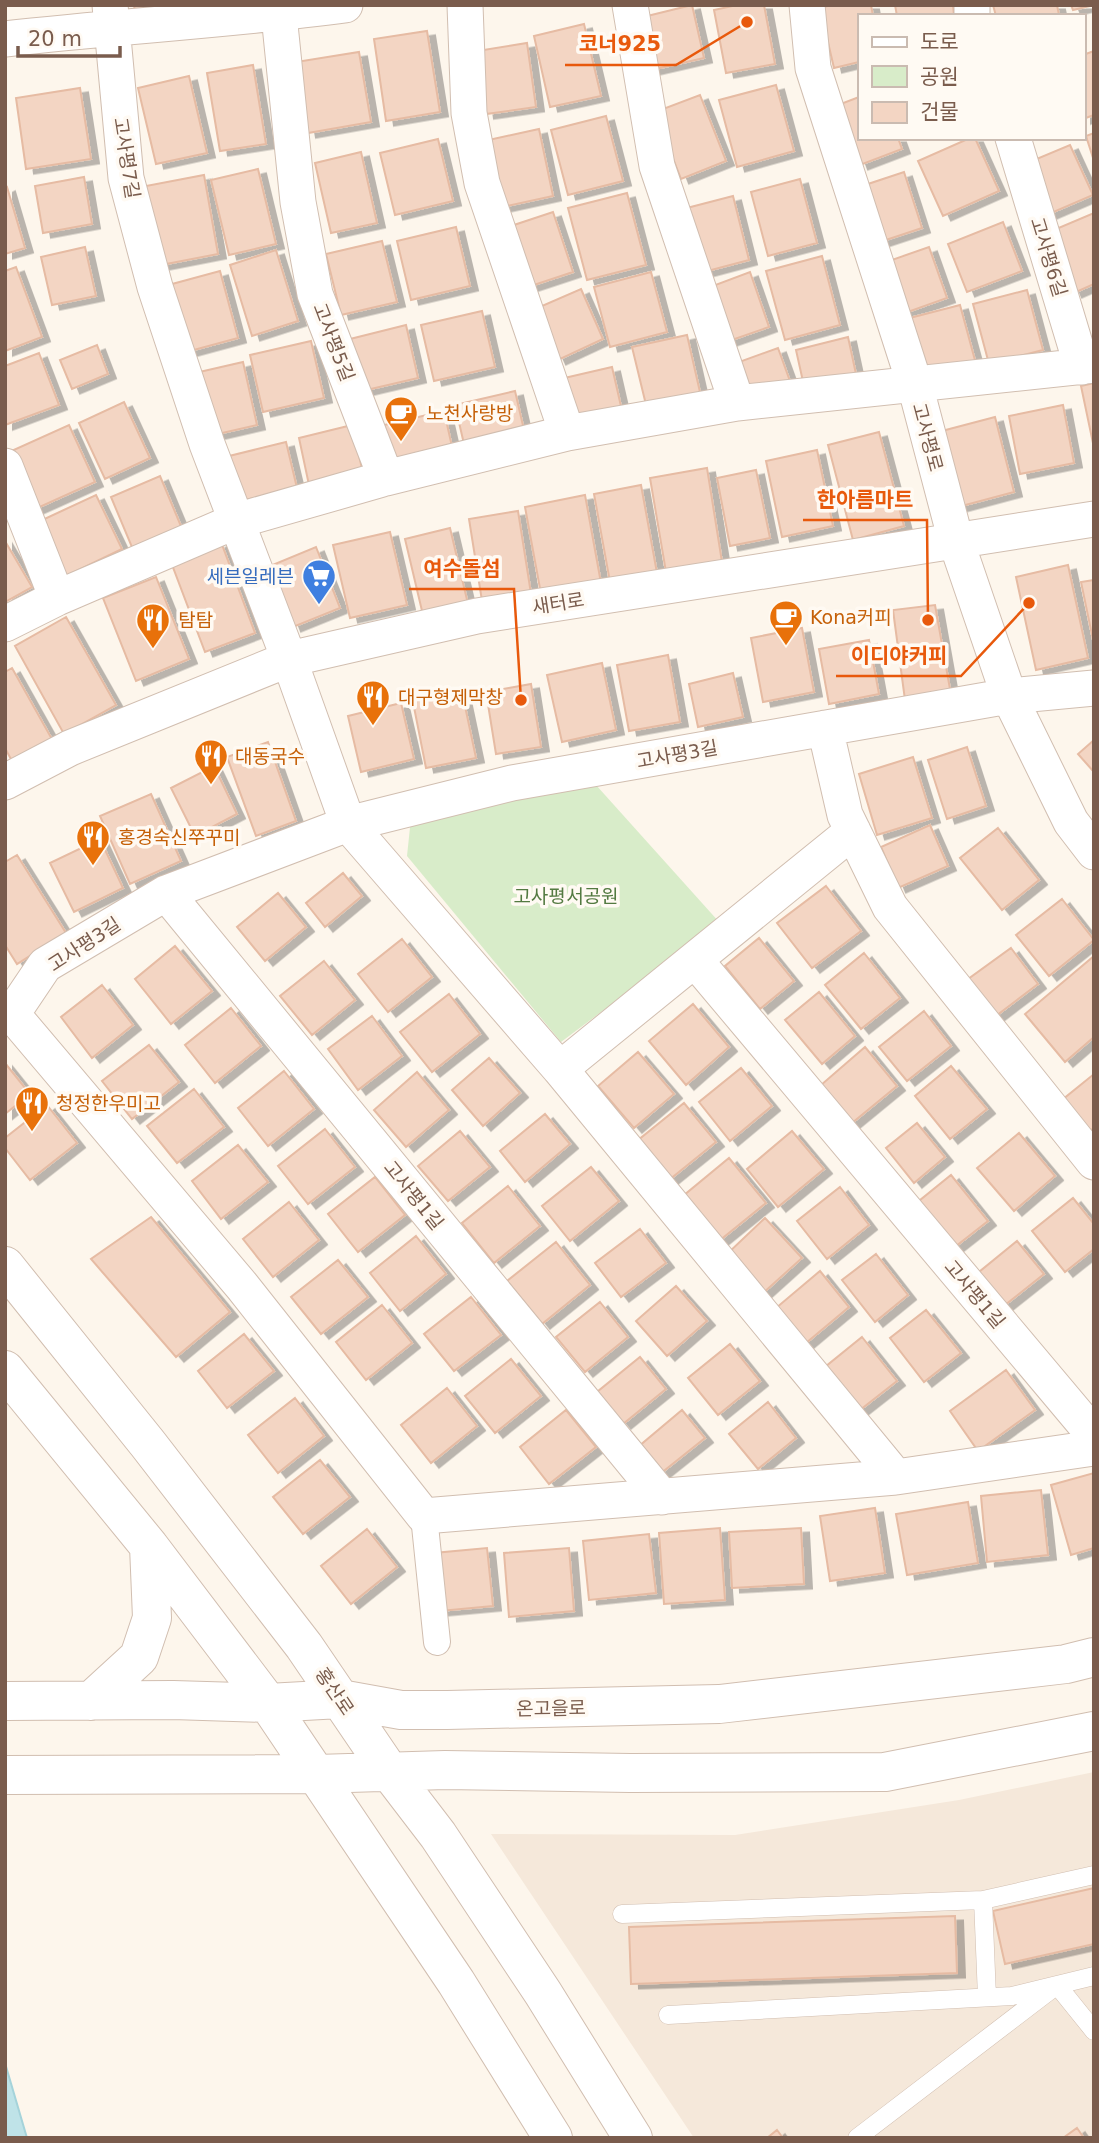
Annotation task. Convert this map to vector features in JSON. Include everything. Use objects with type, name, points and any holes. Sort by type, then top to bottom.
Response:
[{"type":"street","points":[[5,39],[110,16],[345,5]]},
{"type":"street","points":[[465,5],[470,113],[482,183],[567,433]]},
{"type":"street","points":[[631,5],[657,166],[737,403]]},
{"type":"street","name":"고사평로","points":[[807,5],[813,68],[915,385],[956,541],[1009,696],[1071,822],[1094,852]]},
{"type":"street","name":"고사평5길","points":[[278,10],[298,202],[315,294],[387,478]]},
{"type":"street","name":"고사평7길","points":[[110,16],[126,178],[155,287],[206,444],[236,521]]},
{"type":"street","name":"고사평6길","points":[[915,385],[1088,366],[1014,143]]},
{"type":"street","points":[[5,624],[57,598],[236,521],[387,478],[567,433],[737,403],[915,385]]},
{"type":"street","points":[[5,466],[57,598]]},
{"type":"street","name":"새터로","points":[[5,782],[70,748],[289,659],[477,616],[1094,519]]},
{"type":"street","points":[[236,521],[348,824],[560,1069],[896,1477]]},
{"type":"street","name":"고사평3길","points":[[424,1516],[242,1286],[12,1014],[46,965],[166,892],[348,824],[512,783],[1009,696],[1094,688]]},
{"type":"street","points":[[825,728],[845,815],[890,907],[1094,1162]]},
{"type":"street","points":[[560,1069],[853,831]]},
{"type":"street","name":"고사평1길","points":[[166,892],[662,1497]]},
{"type":"street","name":"고사평1길","points":[[695,960],[1094,1435]]},
{"type":"street","name":"홍산로","points":[[5,1266],[148,1444],[288,1625],[389,1771],[438,1835],[544,1993],[633,2138]]},
{"type":"street","points":[[5,1370],[149,1546],[268,1703],[456,1982],[553,2138]]},
{"type":"street","points":[[437,1642],[424,1516],[896,1477],[1094,1448]]},
{"type":"street","points":[[91,1700],[139,1657],[152,1618],[149,1546]]},
{"type":"street","name":"온고을로","points":[[5,1701],[173,1700],[268,1703],[340,1699],[401,1710],[719,1704],[1052,1665],[1094,1657]]},
{"type":"street","points":[[5,1775],[225,1772],[317,1774],[389,1771],[885,1772],[1094,1731]]},
{"type":"lane","points":[[622,1914],[983,1900],[1094,1875]]},
{"type":"lane","points":[[983,1900],[987,1997]]},
{"type":"lane","points":[[668,2015],[1012,1996],[1094,1976]]},
{"type":"lane","points":[[1057,1985],[1094,2031]]},
{"type":"lane","points":[[857,2138],[1057,1985]]},
{"type":"shaded area","points":[[1094,1772],[1094,2138],[694,2138],[491,1834],[735,1835],[959,1800]]},
{"type":"green space","name":"고사평서공원","points":[[596,785],[720,923],[561,1042],[407,856],[411,818]]},
{"type":"water","points":[[5,2063],[27,2138],[5,2138]]},
{"type":"building","points":[[134,5],[188,5],[135,12]]},
{"type":"building","points":[[692,5],[704,58],[647,71],[635,19]]},
{"type":"building","points":[[737,5],[764,5],[775,64],[726,73],[714,10]]},
{"type":"building","points":[[831,5],[871,5],[873,14],[858,14],[858,62],[834,68],[820,8]]},
{"type":"building","points":[[895,5],[953,5],[954,14],[897,14]]},
{"type":"building","points":[[993,5],[1057,5],[1059,14],[995,14]]},
{"type":"building","points":[[1071,5],[1094,5],[1073,10]]},
{"type":"building","points":[[584,24],[601,96],[550,107],[534,36]]},
{"type":"building","points":[[427,31],[440,112],[386,121],[374,39]]},
{"type":"building","points":[[527,43],[536,107],[486,114],[477,51]]},
{"type":"building","points":[[1094,51],[1094,115],[1085,118],[1085,54]]},
{"type":"building","points":[[359,52],[371,122],[308,133],[296,62]]},
{"type":"building","points":[[253,65],[266,144],[220,151],[207,73]]},
{"type":"building","points":[[189,76],[207,153],[156,164],[138,88]]},
{"type":"building","points":[[776,85],[794,151],[737,167],[719,100]]},
{"type":"building","points":[[80,88],[91,159],[26,169],[16,98]]},
{"type":"building","points":[[700,95],[726,161],[681,179],[655,112]]},
{"type":"building","points":[[858,97],[858,140],[899,140],[902,149],[860,165],[838,105]]},
{"type":"building","points":[[606,116],[623,181],[568,195],[551,130]]},
{"type":"building","points":[[539,129],[553,196],[498,208],[484,141]]},
{"type":"building","points":[[1094,133],[1094,161],[1086,136]]},
{"type":"building","points":[[438,139],[453,201],[395,215],[380,153]]},
{"type":"building","points":[[965,140],[976,140],[999,191],[943,216],[918,161]]},
{"type":"building","points":[[1070,145],[1093,195],[1049,214],[1027,163]]},
{"type":"building","points":[[361,152],[377,223],[331,233],[315,163]]},
{"type":"building","points":[[258,169],[276,244],[229,255],[211,180]]},
{"type":"building","points":[[904,172],[922,228],[877,243],[859,187]]},
{"type":"building","points":[[204,175],[218,254],[161,265],[146,186]]},
{"type":"building","points":[[84,177],[92,224],[43,233],[35,186]]},
{"type":"building","points":[[800,179],[817,243],[768,256],[751,192]]},
{"type":"building","points":[[7,187],[25,248],[5,254],[5,188]]},
{"type":"building","points":[[627,193],[646,265],[587,280],[568,208]]},
{"type":"building","points":[[733,196],[749,260],[700,273],[683,209]]},
{"type":"building","points":[[553,212],[573,272],[525,288],[505,228]]},
{"type":"building","points":[[1094,213],[1094,284],[1074,293],[1049,232]]},
{"type":"building","points":[[1003,222],[1022,271],[967,292],[948,244]]},
{"type":"building","points":[[456,227],[470,286],[411,300],[397,241]]},
{"type":"building","points":[[382,241],[397,302],[341,315],[326,254]]},
{"type":"building","points":[[85,247],[96,296],[52,305],[41,257]]},
{"type":"building","points":[[929,247],[947,298],[905,313],[886,262]]},
{"type":"building","points":[[276,250],[298,321],[252,336],[230,265]]},
{"type":"building","points":[[822,256],[840,325],[785,340],[766,271]]},
{"type":"building","points":[[16,267],[42,337],[5,351],[5,271]]},
{"type":"building","points":[[220,271],[238,338],[179,354],[161,287]]},
{"type":"building","points":[[651,272],[667,332],[610,347],[594,287]]},
{"type":"building","points":[[750,272],[769,327],[729,341],[710,287]]},
{"type":"building","points":[[581,289],[603,339],[558,360],[535,309]]},
{"type":"building","points":[[1027,290],[1043,350],[989,364],[973,304]]},
{"type":"building","points":[[960,305],[976,364],[918,379],[902,320]]},
{"type":"building","points":[[482,311],[495,367],[434,381],[421,325]]},
{"type":"building","points":[[406,325],[418,378],[358,392],[346,340]]},
{"type":"building","points":[[687,335],[702,401],[648,413],[632,347]]},
{"type":"building","points":[[848,337],[856,374],[804,386],[796,350]]},
{"type":"building","points":[[311,341],[324,398],[263,412],[250,355]]},
{"type":"building","points":[[97,345],[108,374],[72,389],[60,360]]},
{"type":"building","points":[[778,348],[791,384],[751,397],[739,362]]},
{"type":"building","points":[[39,353],[59,405],[5,425],[5,366]]},
{"type":"building","points":[[243,362],[257,425],[209,436],[195,373]]},
{"type":"building","points":[[612,367],[623,415],[571,427],[560,379]]},
{"type":"building","points":[[1094,383],[1094,448],[1081,386]]},
{"type":"building","points":[[515,391],[524,430],[464,444],[455,405]]},
{"type":"building","points":[[124,402],[150,458],[105,479],[79,423]]},
{"type":"building","points":[[1063,405],[1074,463],[1020,474],[1009,416]]},
{"type":"building","points":[[444,411],[453,451],[389,466],[380,426]]},
{"type":"building","points":[[995,417],[1014,492],[958,507],[938,432]]},
{"type":"building","points":[[69,425],[95,482],[33,510],[7,453]]},
{"type":"building","points":[[352,425],[363,473],[309,485],[299,438]]},
{"type":"building","points":[[879,432],[904,526],[853,540],[828,445]]},
{"type":"building","points":[[286,442],[297,488],[236,502],[225,457]]},
{"type":"building","points":[[817,450],[833,526],[782,537],[766,461]]},
{"type":"building","points":[[707,468],[722,562],[666,572],[650,478]]},
{"type":"building","points":[[756,470],[770,538],[730,546],[717,478]]},
{"type":"building","points":[[160,476],[183,531],[134,552],[111,497]]},
{"type":"building","points":[[641,485],[657,573],[610,582],[594,494]]},
{"type":"building","points":[[96,495],[122,549],[64,577],[38,522]]},
{"type":"building","points":[[585,495],[601,583],[541,594],[525,507]]},
{"type":"building","points":[[518,511],[532,600],[483,607],[469,519]]},
{"type":"building","points":[[450,528],[468,604],[423,615],[405,539]]},
{"type":"building","points":[[390,532],[407,605],[350,618],[333,545]]},
{"type":"building","points":[[5,541],[32,587],[5,602]]},
{"type":"building","points":[[221,542],[255,633],[205,652],[171,562]]},
{"type":"building","points":[[316,547],[340,608],[293,627],[270,566]]},
{"type":"building","points":[[1068,565],[1088,658],[1036,670],[1016,577]]},
{"type":"building","points":[[156,577],[189,659],[136,681],[103,598]]},
{"type":"building","points":[[1094,580],[1094,639],[1093,640],[1081,582]]},
{"type":"building","points":[[935,605],[950,689],[905,700],[893,610]]},
{"type":"building","points":[[66,617],[116,705],[64,734],[15,646]]},
{"type":"building","points":[[802,628],[814,692],[763,702],[751,638]]},
{"type":"building","points":[[869,640],[879,694],[829,704],[819,649]]},
{"type":"building","points":[[668,655],[680,722],[629,731],[617,665]]},
{"type":"building","points":[[602,663],[616,730],[562,742],[547,675]]},
{"type":"building","points":[[12,668],[53,741],[13,763],[5,748],[5,672]]},
{"type":"building","points":[[733,673],[743,717],[698,727],[689,684]]},
{"type":"building","points":[[531,684],[541,747],[496,754],[486,692]]},
{"type":"building","points":[[462,692],[476,758],[426,768],[413,702]]},
{"type":"building","points":[[401,703],[414,759],[361,772],[348,716]]},
{"type":"building","points":[[1094,740],[1094,772],[1078,754]]},
{"type":"building","points":[[268,742],[296,821],[256,836],[227,757]]},
{"type":"building","points":[[967,747],[986,806],[947,819],[928,760]]},
{"type":"building","points":[[913,757],[932,818],[877,835],[859,774]]},
{"type":"building","points":[[214,766],[237,814],[195,836],[171,788]]},
{"type":"building","points":[[151,794],[181,861],[130,884],[100,816]]},
{"type":"building","points":[[930,825],[948,866],[898,888],[881,847]]},
{"type":"building","points":[[998,828],[1039,880],[1002,910],[960,858]]},
{"type":"building","points":[[100,839],[123,888],[74,912],[50,863]]},
{"type":"building","points":[[17,855],[66,933],[17,964],[5,945],[5,862]]},
{"type":"building","points":[[343,873],[362,896],[325,927],[306,903]]},
{"type":"building","points":[[826,886],[861,931],[812,968],[777,923]]},
{"type":"building","points":[[278,893],[306,927],[265,961],[237,927]]},
{"type":"building","points":[[1062,899],[1094,940],[1049,976],[1016,935]]},
{"type":"building","points":[[759,938],[794,981],[760,1009],[725,966]]},
{"type":"building","points":[[402,939],[432,977],[388,1012],[358,974]]},
{"type":"building","points":[[175,946],[212,991],[171,1024],[135,979]]},
{"type":"building","points":[[1011,948],[1038,984],[992,1019],[964,982]]},
{"type":"building","points":[[864,953],[900,998],[861,1029],[825,985]]},
{"type":"building","points":[[1094,956],[1094,1037],[1065,1062],[1025,1014]]},
{"type":"building","points":[[324,961],[355,1000],[312,1035],[280,996]]},
{"type":"building","points":[[102,985],[133,1025],[92,1058],[61,1017]]},
{"type":"building","points":[[819,992],[855,1036],[822,1064],[785,1020]]},
{"type":"building","points":[[449,994],[480,1034],[432,1072],[400,1032]]},
{"type":"building","points":[[693,1004],[729,1047],[686,1085],[649,1041]]},
{"type":"building","points":[[231,1008],[261,1046],[215,1083],[185,1045]]},
{"type":"building","points":[[924,1011],[951,1046],[907,1081],[879,1047]]},
{"type":"building","points":[[372,1016],[402,1056],[358,1090],[328,1049]]},
{"type":"building","points":[[149,1045],[179,1082],[132,1119],[102,1081]]},
{"type":"building","points":[[865,1047],[897,1086],[852,1123],[821,1085]]},
{"type":"building","points":[[638,1052],[674,1094],[634,1128],[598,1086]]},
{"type":"building","points":[[489,1058],[520,1093],[483,1126],[452,1090]]},
{"type":"building","points":[[5,1063],[30,1094],[5,1114]]},
{"type":"building","points":[[951,1066],[987,1109],[950,1139],[915,1096]]},
{"type":"building","points":[[741,1068],[772,1106],[730,1141],[699,1102]]},
{"type":"building","points":[[284,1071],[314,1109],[268,1146],[238,1108]]},
{"type":"building","points":[[417,1072],[449,1110],[406,1147],[374,1110]]},
{"type":"building","points":[[1094,1074],[1094,1128],[1088,1132],[1062,1100]]},
{"type":"building","points":[[194,1089],[224,1127],[177,1163],[147,1126]]},
{"type":"building","points":[[684,1103],[716,1142],[669,1180],[637,1141]]},
{"type":"building","points":[[47,1105],[77,1143],[30,1180],[5,1148],[5,1138]]},
{"type":"building","points":[[545,1114],[570,1144],[525,1182],[500,1151]]},
{"type":"building","points":[[917,1123],[945,1157],[914,1183],[886,1148]]},
{"type":"building","points":[[325,1129],[355,1167],[308,1204],[278,1166]]},
{"type":"building","points":[[460,1131],[490,1167],[448,1201],[418,1166]]},
{"type":"building","points":[[792,1131],[824,1169],[778,1207],[747,1169]]},
{"type":"building","points":[[1019,1133],[1055,1176],[1014,1211],[977,1168]]},
{"type":"building","points":[[238,1145],[268,1182],[221,1219],[192,1181]]},
{"type":"building","points":[[729,1158],[766,1203],[719,1241],[683,1196]]},
{"type":"building","points":[[591,1167],[619,1201],[570,1241],[542,1206]]},
{"type":"building","points":[[951,1175],[988,1221],[951,1250],[914,1205]]},
{"type":"building","points":[[375,1177],[405,1215],[358,1252],[328,1214]]},
{"type":"building","points":[[508,1186],[540,1226],[494,1263],[462,1223]]},
{"type":"building","points":[[840,1187],[869,1225],[827,1259],[797,1221]]},
{"type":"building","points":[[1073,1198],[1094,1224],[1094,1249],[1065,1272],[1032,1231]]},
{"type":"building","points":[[289,1202],[319,1240],[273,1277],[243,1239]]},
{"type":"building","points":[[151,1217],[230,1312],[176,1357],[91,1259]]},
{"type":"building","points":[[765,1218],[802,1258],[762,1294],[726,1255]]},
{"type":"building","points":[[640,1229],[666,1263],[621,1297],[595,1263]]},
{"type":"building","points":[[416,1236],[446,1274],[400,1311],[370,1273]]},
{"type":"building","points":[[1017,1241],[1044,1274],[1005,1305],[979,1272]]},
{"type":"building","points":[[556,1242],[590,1285],[542,1324],[507,1281]]},
{"type":"building","points":[[876,1254],[908,1295],[875,1322],[842,1280]]},
{"type":"building","points":[[338,1260],[368,1297],[321,1334],[291,1297]]},
{"type":"building","points":[[820,1271],[849,1307],[806,1343],[776,1308]]},
{"type":"building","points":[[676,1286],[707,1321],[667,1356],[636,1321]]},
{"type":"building","points":[[471,1297],[501,1335],[454,1371],[424,1334]]},
{"type":"building","points":[[600,1302],[628,1337],[585,1372],[556,1337]]},
{"type":"building","points":[[382,1305],[412,1343],[366,1380],[336,1342]]},
{"type":"building","points":[[926,1310],[961,1353],[924,1382],[890,1338]]},
{"type":"building","points":[[244,1334],[274,1371],[227,1408],[198,1371]]},
{"type":"building","points":[[862,1337],[897,1381],[860,1410],[825,1367]]},
{"type":"building","points":[[730,1344],[760,1381],[718,1415],[688,1378]]},
{"type":"building","points":[[640,1357],[666,1389],[623,1424],[597,1392]]},
{"type":"building","points":[[511,1359],[541,1396],[495,1433],[465,1396]]},
{"type":"building","points":[[1006,1370],[1035,1410],[978,1451],[950,1411]]},
{"type":"building","points":[[447,1388],[477,1426],[431,1463],[401,1425]]},
{"type":"building","points":[[295,1398],[324,1436],[278,1473],[248,1435]]},
{"type":"building","points":[[768,1402],[796,1438],[758,1469],[729,1434]]},
{"type":"building","points":[[566,1410],[596,1447],[549,1484],[520,1447]]},
{"type":"building","points":[[682,1410],[705,1438],[660,1474],[638,1447]]},
{"type":"building","points":[[320,1460],[350,1497],[303,1534],[273,1497]]},
{"type":"building","points":[[1094,1473],[1094,1548],[1071,1555],[1051,1485]]},
{"type":"building","points":[[1041,1490],[1048,1555],[987,1562],[981,1496]]},
{"type":"building","points":[[968,1502],[978,1563],[907,1575],[896,1514]]},
{"type":"building","points":[[875,1508],[885,1573],[830,1581],[820,1516]]},
{"type":"building","points":[[720,1528],[725,1600],[664,1604],[659,1533]]},
{"type":"building","points":[[801,1528],[804,1584],[732,1588],[729,1532]]},
{"type":"building","points":[[367,1529],[397,1567],[351,1604],[321,1566]]},
{"type":"building","points":[[649,1534],[656,1593],[589,1600],[583,1541]]},
{"type":"building","points":[[487,1548],[493,1606],[440,1611],[434,1553]]},
{"type":"building","points":[[569,1548],[574,1611],[509,1617],[504,1553]]},
{"type":"building","points":[[1094,1888],[1094,1944],[1005,1964],[993,1911]]},
{"type":"building","points":[[955,1916],[957,1973],[631,1984],[629,1927]]},
{"type":"building","points":[[1077,2128],[1084,2138],[1063,2138]]},
{"type":"building","points":[[777,2130],[783,2138],[767,2138]]},
{"type":"place","name":"코너925","points":[[747,22]]},
{"type":"place","name":"노천사랑방","points":[[401,443]]},
{"type":"place","name":"이디야커피","points":[[1029,603]]},
{"type":"place","name":"세븐일레븐","points":[[319,606]]},
{"type":"place","name":"한아름마트","points":[[928,620]]},
{"type":"place","name":"Kona커피","points":[[786,647]]},
{"type":"place","name":"탐탐","points":[[153,650]]},
{"type":"place","name":"여수돌섬","points":[[521,700]]},
{"type":"place","name":"대구형제막창","points":[[373,727]]},
{"type":"place","name":"대동국수","points":[[211,786]]},
{"type":"place","name":"홍경숙신쭈꾸미","points":[[93,867]]},
{"type":"place","name":"청정한우미고","points":[[32,1133]]}]
